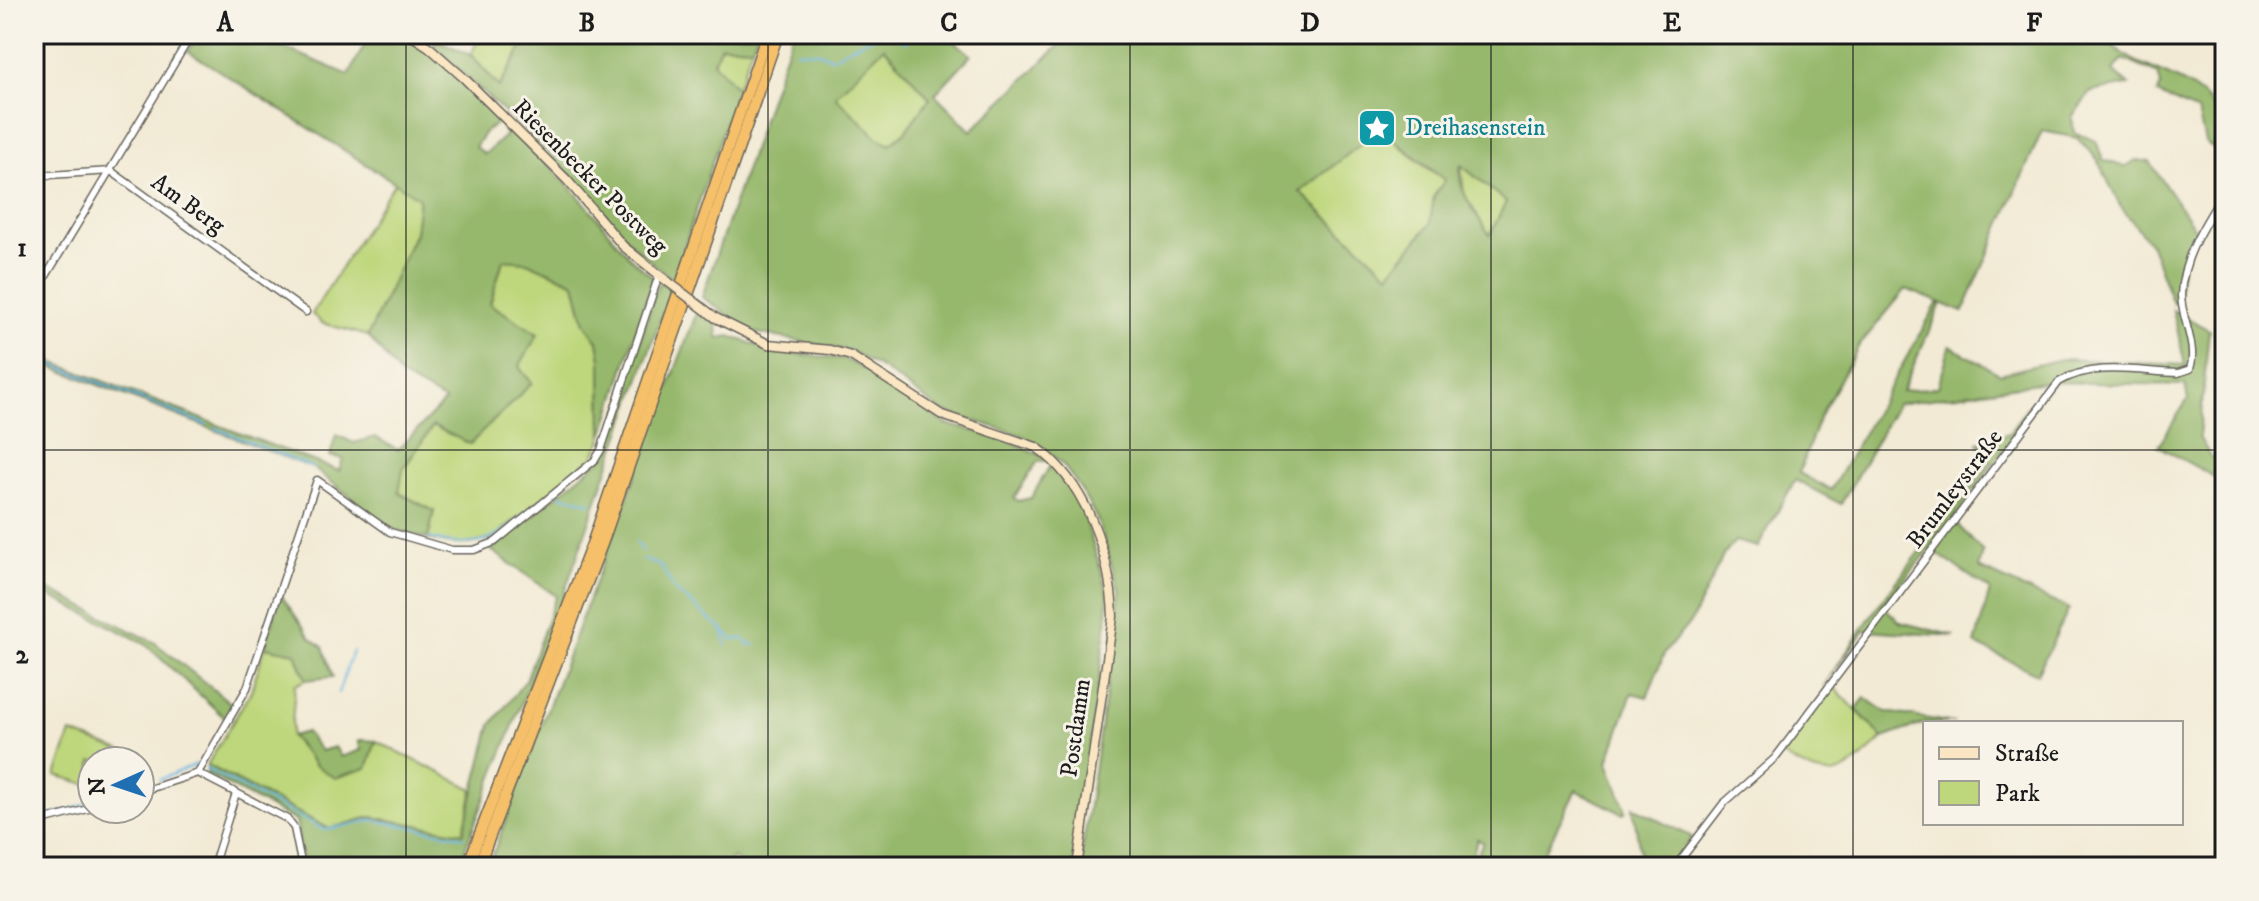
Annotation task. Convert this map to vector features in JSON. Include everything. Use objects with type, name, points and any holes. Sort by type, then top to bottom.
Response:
[{"type":"highway","points":[[467,867],[582,572],[767,34]]},
{"type":"highway","points":[[478,867],[607,531],[778,34]]},
{"type":"street","points":[[34,296],[192,34]]},
{"type":"street","name":"Riesenbecker Postweg","points":[[409,34],[464,78],[567,180],[623,246],[716,318],[768,344],[830,350],[851,356],[942,415],[1023,440],[1048,455],[1082,500],[1112,595]]},
{"type":"street","points":[[34,176],[111,171]]},
{"type":"street","name":"Am Berg","points":[[111,171],[306,312]]},
{"type":"street","name":"Brumleystraße","points":[[1675,867],[1723,804],[1775,758],[2059,382],[2075,372],[2090,370],[2178,373],[2190,369],[2191,353],[2181,294],[2183,279],[2194,246],[2225,191]]},
{"type":"street","points":[[156,787],[198,773],[247,688],[317,480],[390,532],[452,550],[474,550],[495,542],[595,460],[661,276]]},
{"type":"street","name":"Postdamm","points":[[1077,867],[1113,617],[1112,595]]},
{"type":"street","points":[[198,773],[287,819],[294,828],[302,867]]},
{"type":"street","points":[[213,867],[236,793]]},
{"type":"street","points":[[34,823],[76,812]]},
{"type":"green space","points":[[197,34],[252,34],[349,75],[370,34],[398,34],[430,52],[502,120],[485,132],[475,147],[485,154],[506,135],[502,129],[506,124],[560,176],[626,253],[653,277],[602,439],[598,341],[585,323],[575,283],[527,262],[503,260],[490,304],[538,334],[519,367],[532,383],[470,444],[433,426],[403,469],[399,493],[434,511],[428,539],[392,529],[313,468],[34,360],[34,355],[339,471],[343,459],[330,456],[336,435],[354,443],[375,437],[398,450],[445,401],[401,376],[368,336],[415,233],[419,198],[188,51]]},
{"type":"green space","points":[[480,34],[517,34],[527,39],[499,87],[471,55]]},
{"type":"green space","points":[[530,34],[757,34],[752,47],[721,45],[713,62],[737,88],[673,280],[635,248],[574,178],[433,45],[437,40],[471,55],[499,87]]},
{"type":"green space","points":[[792,34],[946,34],[971,55],[935,94],[971,131],[1071,34],[2098,34],[2129,57],[2201,94],[2219,118],[2225,156],[2205,142],[2198,112],[2157,94],[2161,85],[2158,74],[2123,59],[2113,71],[2129,85],[2091,92],[2072,117],[2074,132],[2096,141],[2103,160],[2125,167],[2136,160],[2150,162],[2197,232],[2183,265],[2179,300],[2173,304],[2151,245],[2120,206],[2098,160],[2078,138],[2042,131],[1963,312],[1906,289],[1858,347],[1820,416],[1799,473],[1831,490],[1937,304],[1941,304],[1902,391],[1938,387],[1950,346],[2000,374],[2062,359],[2185,365],[2173,310],[2209,330],[2199,437],[2210,456],[2225,465],[2225,483],[2158,446],[2188,399],[2185,385],[2044,382],[1897,404],[1841,504],[1795,480],[1758,547],[1735,541],[1724,554],[1692,620],[1665,652],[1647,697],[1632,693],[1608,762],[1626,811],[1623,814],[1576,790],[1537,867],[1472,867],[1483,842],[1477,839],[1470,867],[1468,859],[1466,867],[1080,867],[1120,592],[1098,521],[1081,490],[1064,466],[1047,450],[1021,435],[942,411],[883,369],[850,351],[752,332],[702,297]],"holes":[[[884,47],[930,98],[904,133],[890,144],[878,138],[835,96]],[[1380,129],[1445,180],[1434,196],[1430,224],[1389,274],[1300,192]],[[1461,165],[1506,202],[1490,235],[1468,202],[1460,174]]]},
{"type":"green space","points":[[721,45],[752,47],[737,88],[712,63]]},
{"type":"green space","points":[[884,47],[930,98],[904,133],[890,144],[878,138],[834,96]]},
{"type":"green space","points":[[1380,128],[1445,180],[1434,196],[1430,224],[1389,274],[1300,192]]},
{"type":"green space","points":[[1461,165],[1507,202],[1490,236],[1464,194]]},
{"type":"green space","points":[[395,182],[420,198],[415,233],[368,336],[322,323],[312,314]]},
{"type":"green space","points":[[503,260],[527,261],[575,283],[585,323],[598,341],[602,439],[593,457],[493,538],[460,544],[428,539],[434,511],[399,493],[403,469],[433,426],[518,367],[537,334],[490,304]]},
{"type":"green space","points":[[662,282],[671,289],[562,599],[458,867],[430,863],[405,867],[303,867],[296,821],[207,774],[207,765],[329,829],[371,817],[463,833],[491,725],[526,680],[556,596],[491,550],[606,455],[657,286]]},
{"type":"green space","points":[[697,312],[717,324],[718,338],[730,336],[776,352],[845,359],[885,381],[946,424],[1004,438],[1044,457],[1044,462],[1037,462],[1014,498],[1018,501],[1031,498],[1051,464],[1068,484],[1083,512],[1108,593],[1107,621],[1073,867],[746,867],[733,858],[725,867],[683,867],[682,861],[663,867],[488,867]]},
{"type":"green space","points":[[2038,401],[1953,520],[1983,552],[1979,568],[2069,609],[2037,674],[1975,644],[1990,590],[1930,549],[1883,606],[1900,622],[1955,636],[1865,630],[1823,687],[1877,607],[1991,461],[1978,443],[2009,433],[2031,402]]},
{"type":"green space","points":[[34,582],[154,642],[233,705],[226,719],[144,643],[34,588]]},
{"type":"green space","points":[[281,595],[311,638],[323,647],[333,677],[306,680],[296,653],[265,647]]},
{"type":"green space","points":[[265,647],[296,653],[306,680],[295,685],[291,736],[315,765],[367,768],[376,741],[473,789],[464,834],[371,817],[329,829],[207,765],[251,691]]},
{"type":"green space","points":[[1833,686],[1883,738],[1847,769],[1826,774],[1782,755]]},
{"type":"green space","points":[[1865,698],[1887,712],[1942,721],[1923,721],[1923,724],[1883,738],[1856,709]]},
{"type":"green space","points":[[306,732],[321,751],[335,747],[341,757],[361,750],[358,740],[376,741],[367,768],[335,778],[315,765],[291,736]]},
{"type":"green space","points":[[71,733],[105,745],[76,745],[76,781],[56,775]]},
{"type":"green space","points":[[1633,807],[1692,837],[1672,867],[1642,867]]},
{"type":"waterway","points":[[796,51],[819,52],[832,58],[878,36],[897,38],[907,43]]},
{"type":"waterway","points":[[2216,115],[2213,93],[2222,79]]},
{"type":"waterway","points":[[2217,120],[2225,136]]},
{"type":"waterway","points":[[34,357],[207,425]]},
{"type":"waterway","points":[[215,428],[314,468]]},
{"type":"waterway","points":[[560,495],[591,503]]},
{"type":"waterway","points":[[429,538],[463,544],[477,543],[500,533],[537,504]]},
{"type":"waterway","points":[[636,542],[643,551]]},
{"type":"waterway","points":[[643,559],[661,566],[674,589],[734,640],[742,638],[750,645],[755,644]]},
{"type":"waterway","points":[[723,628],[726,646]]},
{"type":"waterway","points":[[338,693],[353,651]]},
{"type":"waterway","points":[[159,780],[197,764]]},
{"type":"waterway","points":[[206,769],[325,830],[373,820],[464,837]]},
{"type":"waterway","points":[[34,816],[53,815],[76,807]]},
{"type":"place","name":"Dreihasenstein","points":[[1377,128]]}]
